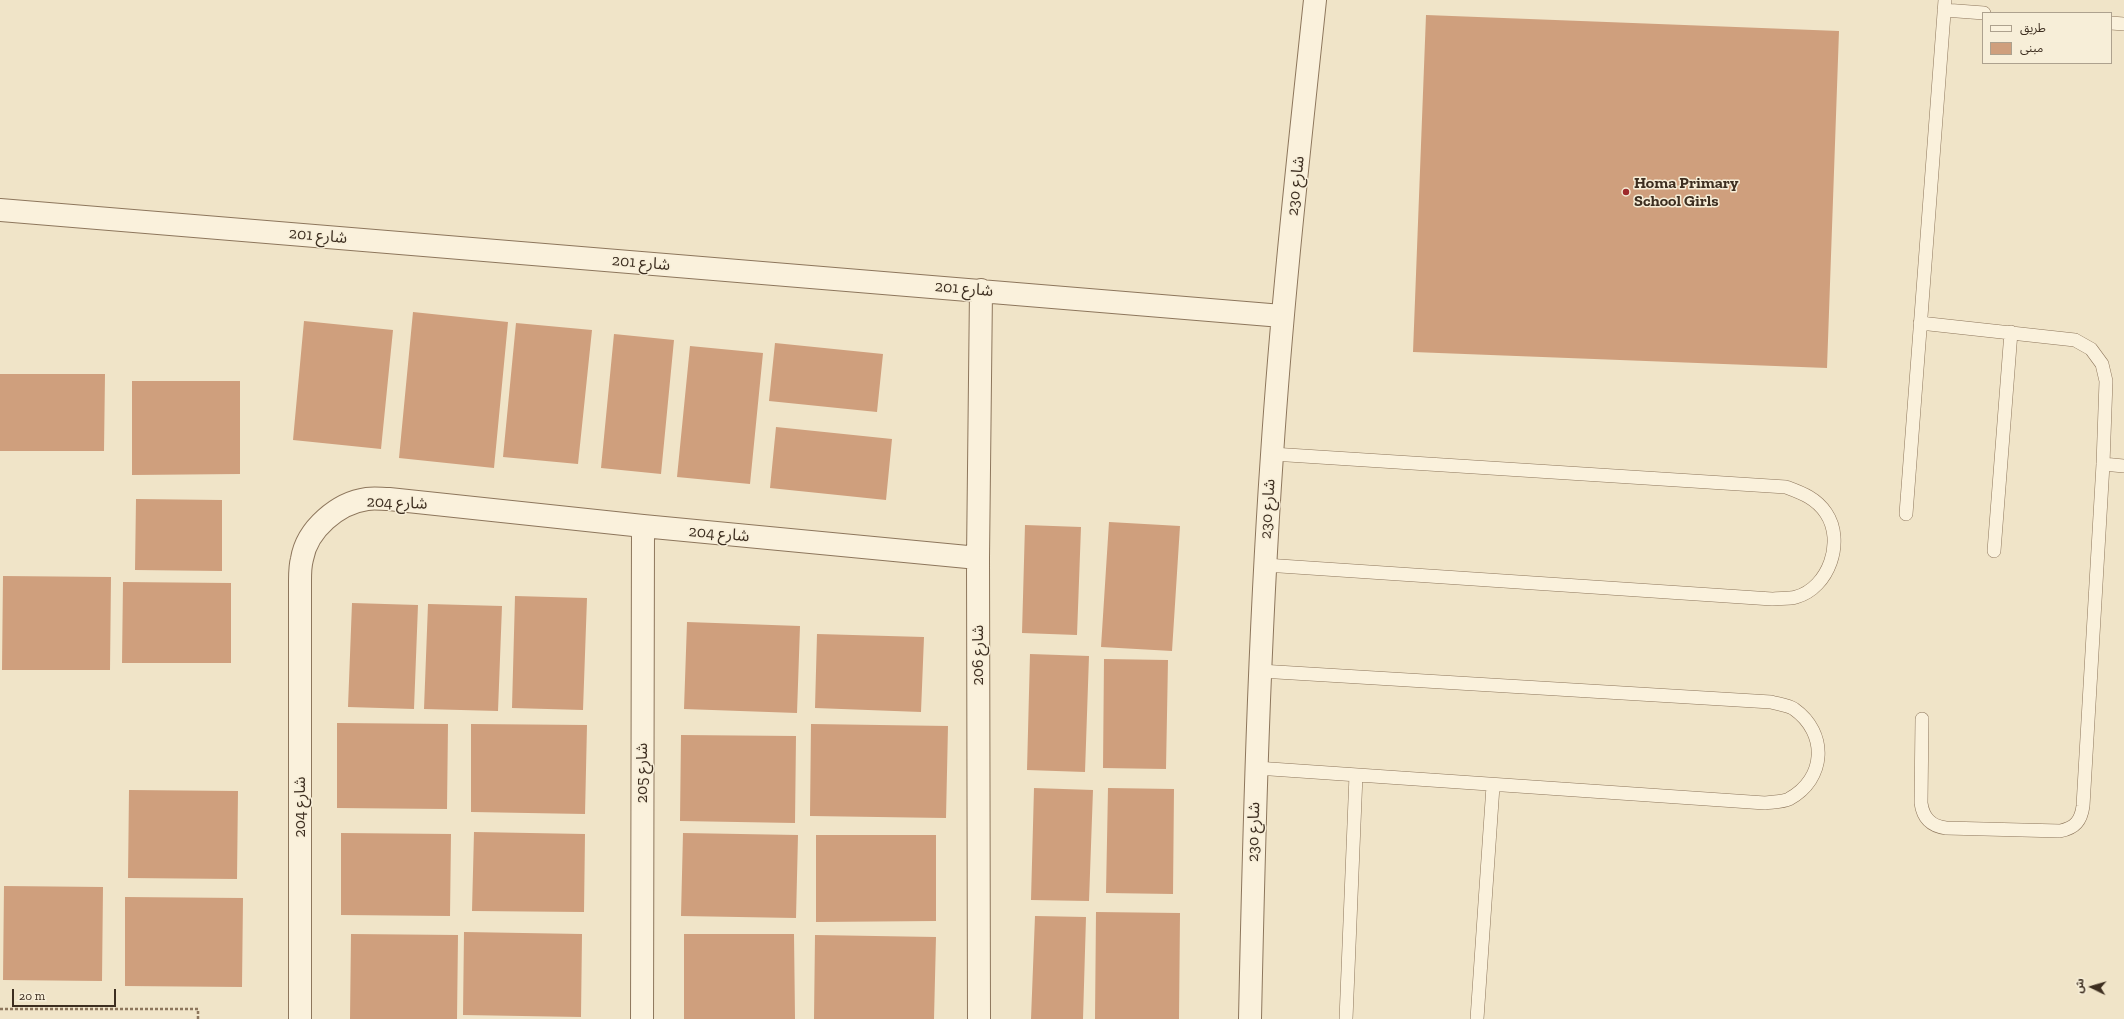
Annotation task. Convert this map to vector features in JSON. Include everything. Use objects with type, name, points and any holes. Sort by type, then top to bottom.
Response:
[{"type":"street","name":"شارع 230","points":[[1250,1019],[1256,768],[1265,565],[1272,454],[1282,316],[1315,0]]},
{"type":"street","name":"شارع 201","points":[[0,210],[1282,316]]},
{"type":"street","name":"شارع 206","points":[[979,1019],[978,558],[980,290]]},
{"type":"street","name":"شارع 204","points":[[300,1019],[300,581],[302,558],[311,536],[325,519],[344,506],[366,499],[389,499],[643,526],[978,558]]},
{"type":"street","name":"شارع 205","points":[[642,1019],[643,526]]},
{"type":"lane","points":[[1906,514],[1945,5],[1982,13]]},
{"type":"lane","points":[[2112,23],[2124,24]]},
{"type":"lane","points":[[1920,323],[2075,340],[2091,349],[2102,364],[2106,381],[2103,464],[2083,806],[2082,816],[2077,824],[2069,829],[2060,831],[1946,828],[1931,824],[1922,811],[1921,803],[1922,719]]},
{"type":"lane","points":[[1994,551],[2011,332]]},
{"type":"lane","points":[[1265,565],[1772,599],[1797,597],[1818,584],[1832,562],[1835,537],[1827,514],[1809,496],[1786,487],[1272,454]]},
{"type":"lane","points":[[2103,464],[2124,466]]},
{"type":"lane","points":[[1256,768],[1493,786],[1765,803],[1788,800],[1806,787],[1817,767],[1819,744],[1810,723],[1793,708],[1771,702],[1260,671]]},
{"type":"lane","points":[[1346,1019],[1356,775]]},
{"type":"lane","points":[[1477,1019],[1493,786]]},
{"type":"path","points":[[0,1009],[198,1009],[198,1019]]},
{"type":"building","name":"Homa Primary School Girls","points":[[1426,15],[1839,31],[1827,368],[1413,352]]},
{"type":"building","points":[[413,312],[508,322],[494,468],[399,458]]},
{"type":"building","points":[[304,321],[393,330],[381,449],[293,440]]},
{"type":"building","points":[[516,323],[592,330],[578,464],[503,457]]},
{"type":"building","points":[[614,334],[674,340],[661,474],[601,468]]},
{"type":"building","points":[[775,343],[883,354],[877,412],[769,401]]},
{"type":"building","points":[[690,346],[763,353],[750,484],[677,477]]},
{"type":"building","points":[[0,374],[105,374],[104,451],[0,451]]},
{"type":"building","points":[[132,381],[240,381],[240,474],[132,475]]},
{"type":"building","points":[[776,427],[892,439],[886,500],[770,488]]},
{"type":"building","points":[[136,499],[222,500],[222,571],[135,570]]},
{"type":"building","points":[[1109,522],[1180,526],[1172,651],[1101,647]]},
{"type":"building","points":[[1025,525],[1081,527],[1077,635],[1022,633]]},
{"type":"building","points":[[3,576],[111,577],[110,670],[2,670]]},
{"type":"building","points":[[123,582],[231,583],[231,663],[122,663]]},
{"type":"building","points":[[515,596],[587,598],[583,710],[512,708]]},
{"type":"building","points":[[352,603],[418,605],[414,709],[348,707]]},
{"type":"building","points":[[428,604],[502,606],[498,711],[424,709]]},
{"type":"building","points":[[687,622],[800,626],[797,713],[684,709]]},
{"type":"building","points":[[817,634],[924,637],[921,712],[815,708]]},
{"type":"building","points":[[1030,654],[1089,656],[1085,772],[1027,770]]},
{"type":"building","points":[[1104,659],[1168,660],[1166,769],[1103,768]]},
{"type":"building","points":[[337,723],[448,724],[447,809],[337,808]]},
{"type":"building","points":[[471,724],[587,725],[585,814],[471,812]]},
{"type":"building","points":[[811,724],[948,726],[946,818],[810,816]]},
{"type":"building","points":[[681,735],[796,736],[795,823],[680,821]]},
{"type":"building","points":[[1034,788],[1093,790],[1089,901],[1031,900]]},
{"type":"building","points":[[1108,788],[1174,789],[1173,894],[1106,893]]},
{"type":"building","points":[[129,790],[238,791],[237,879],[128,878]]},
{"type":"building","points":[[474,832],[585,834],[584,912],[472,911]]},
{"type":"building","points":[[341,833],[451,834],[450,916],[341,915]]},
{"type":"building","points":[[683,833],[798,835],[796,918],[681,916]]},
{"type":"building","points":[[816,835],[936,835],[936,921],[816,922]]},
{"type":"building","points":[[4,886],[103,887],[102,981],[3,980]]},
{"type":"building","points":[[125,897],[243,898],[242,987],[125,986]]},
{"type":"building","points":[[1096,912],[1180,913],[1179,1019],[1095,1019]]},
{"type":"building","points":[[1035,916],[1086,917],[1083,1019],[1031,1019]]},
{"type":"building","points":[[464,932],[582,934],[581,1017],[463,1015]]},
{"type":"building","points":[[351,934],[458,935],[457,1019],[350,1019]]},
{"type":"building","points":[[684,934],[794,934],[795,1019],[684,1019]]},
{"type":"building","points":[[815,935],[936,937],[934,1019],[814,1019]]},
{"type":"place","name":"Homa Primary School Girls","points":[[1626,192]]}]
